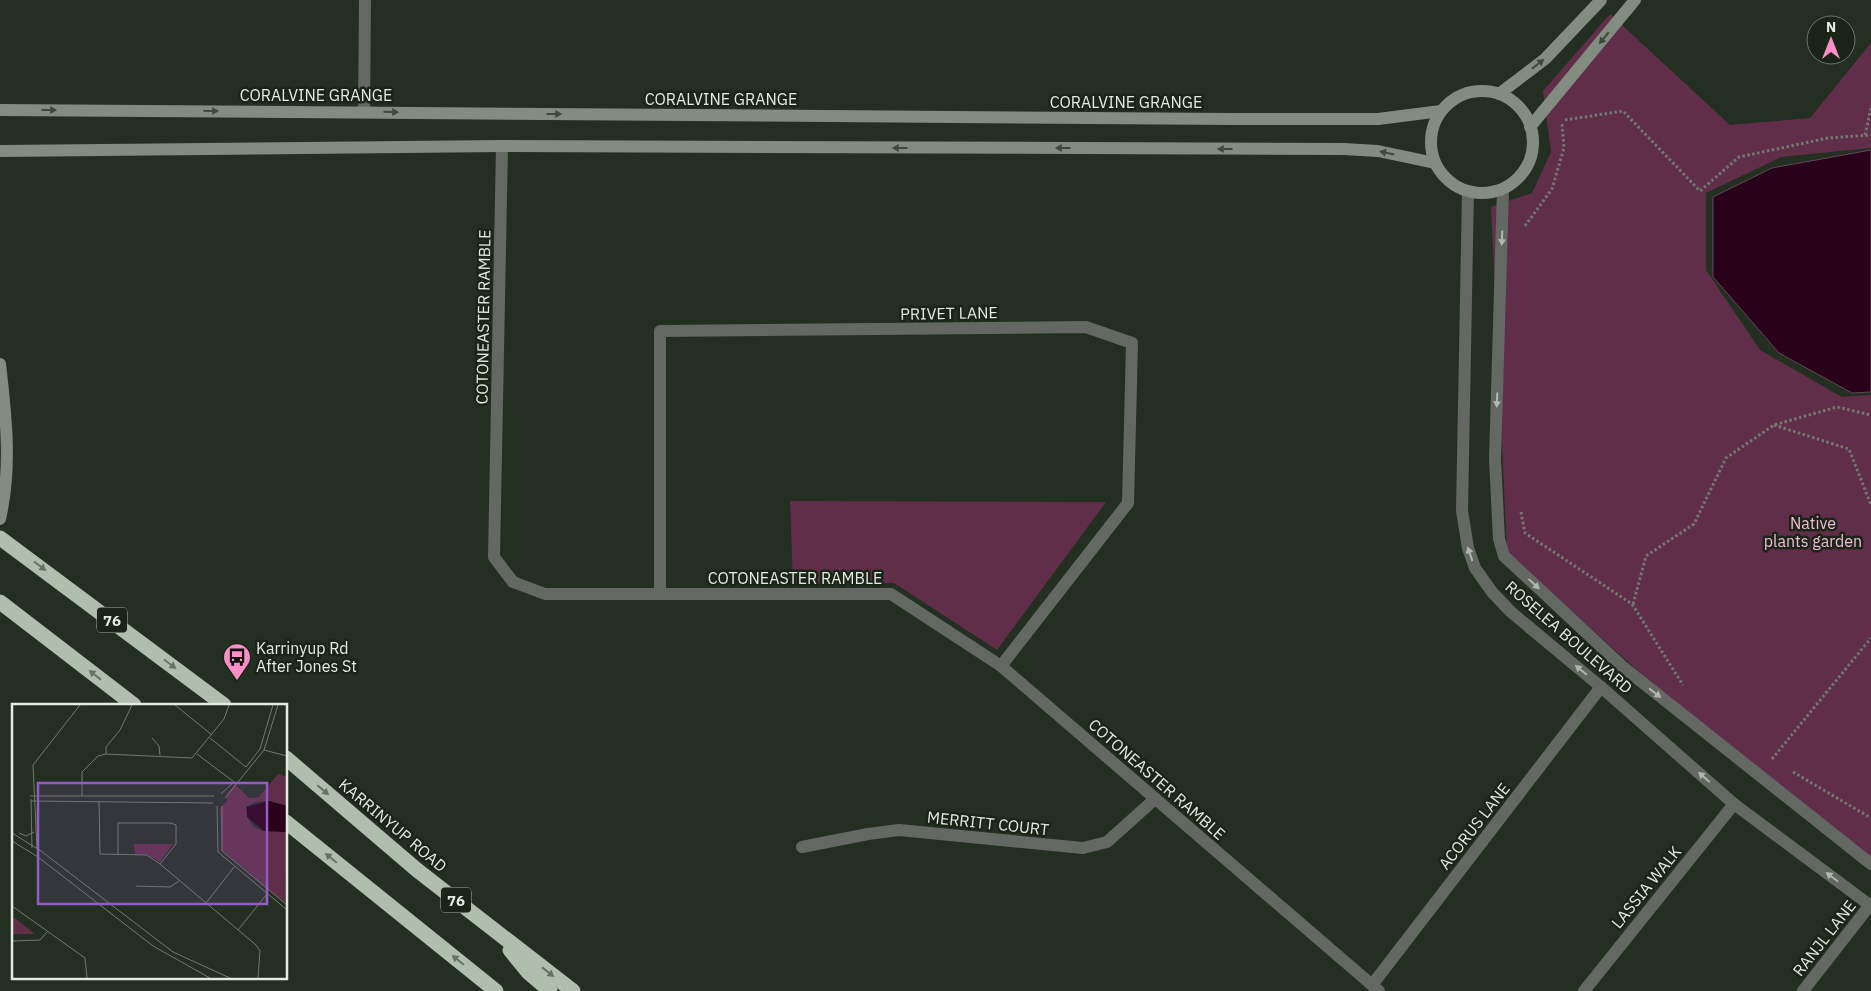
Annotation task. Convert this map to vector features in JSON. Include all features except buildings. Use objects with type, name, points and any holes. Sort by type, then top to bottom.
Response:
[{"type":"highway","name":"76","points":[[0,538],[223,704]]},
{"type":"highway","points":[[0,602],[133,704]]},
{"type":"highway","name":"KARRINYUP ROAD","points":[[288,760],[417,870],[573,991]]},
{"type":"highway","points":[[288,824],[496,991]]},
{"type":"highway","points":[[496,931],[528,972],[550,991]]},
{"type":"street","points":[[364,112],[365,0]]},
{"type":"street","points":[[1499,94],[1545,59],[1601,0]]},
{"type":"street","points":[[1530,127],[1635,0]]},
{"type":"street","points":[[1482,91],[1499,94],[1518,106],[1530,127],[1533,138],[1528,165],[1518,179],[1503,189],[1486,194],[1459,188],[1445,178],[1435,163],[1431,145],[1433,127],[1441,112],[1454,100],[1464,95],[1482,91]]},
{"type":"street","name":"CORALVINE GRANGE","points":[[0,110],[1233,120],[1378,120],[1441,112]]},
{"type":"street","points":[[0,151],[502,146],[1344,149],[1378,151],[1435,163]]},
{"type":"street","name":"COTONEASTER RAMBLE","points":[[502,146],[494,558],[513,582],[545,594],[891,594],[1001,666],[1376,988]]},
{"type":"street","name":"ROSELEA BOULEVARD","points":[[1503,189],[1495,459],[1499,538],[1504,556],[1623,667],[1871,864]]},
{"type":"street","name":"ROSELEA BOULEVARD","points":[[1468,191],[1462,511],[1468,548],[1475,568],[1512,612],[1602,687],[1734,804],[1870,905]]},
{"type":"street","name":"PRIVET LANE","points":[[660,594],[660,332],[1086,328],[1132,343],[1128,503],[1001,666]]},
{"type":"street","points":[[0,364],[7,425],[7,474],[0,519]]},
{"type":"street","name":"ACORUS LANE","points":[[1376,988],[1602,687]]},
{"type":"street","name":"MERRITT COURT","points":[[802,847],[899,830],[1083,848],[1107,842],[1155,799]]},
{"type":"street","name":"LASSIA WALK","points":[[1584,991],[1734,804]]},
{"type":"street","name":"RANJL LANE","points":[[1803,991],[1870,905]]},
{"type":"path","points":[[1865,135],[1871,108]]},
{"type":"path","points":[[1525,235],[1526,225],[1552,189],[1564,148],[1562,120],[1623,112],[1700,191],[1739,157],[1828,138],[1871,135]]},
{"type":"path","points":[[1632,604],[1646,556],[1694,524],[1726,458],[1774,424],[1837,407],[1871,415]]},
{"type":"path","points":[[1774,424],[1849,449],[1871,506]]},
{"type":"path","points":[[1520,504],[1525,533],[1632,604],[1686,690]]},
{"type":"path","points":[[1760,776],[1871,638]]},
{"type":"path","points":[[1764,753],[1780,764]]},
{"type":"path","points":[[1788,769],[1871,818]]},
{"type":"green space","name":"Native plants garden","points":[[1610,14],[1730,125],[1810,118],[1853,65],[1856,65],[1856,61],[1871,43],[1871,148],[1781,157],[1706,193],[1706,270],[1760,350],[1842,397],[1871,395],[1871,864],[1735,758],[1507,553],[1491,207],[1532,193],[1551,152],[1543,91]]},
{"type":"green space","points":[[790,501],[1106,502],[997,650],[894,583],[793,584]]},
{"type":"shaded area","points":[[1871,150],[1871,392],[1852,393],[1779,353],[1713,277],[1713,197],[1772,168]]},
{"type":"place","name":"Karrinyup Rd After Jones St","points":[[237,681]]}]
